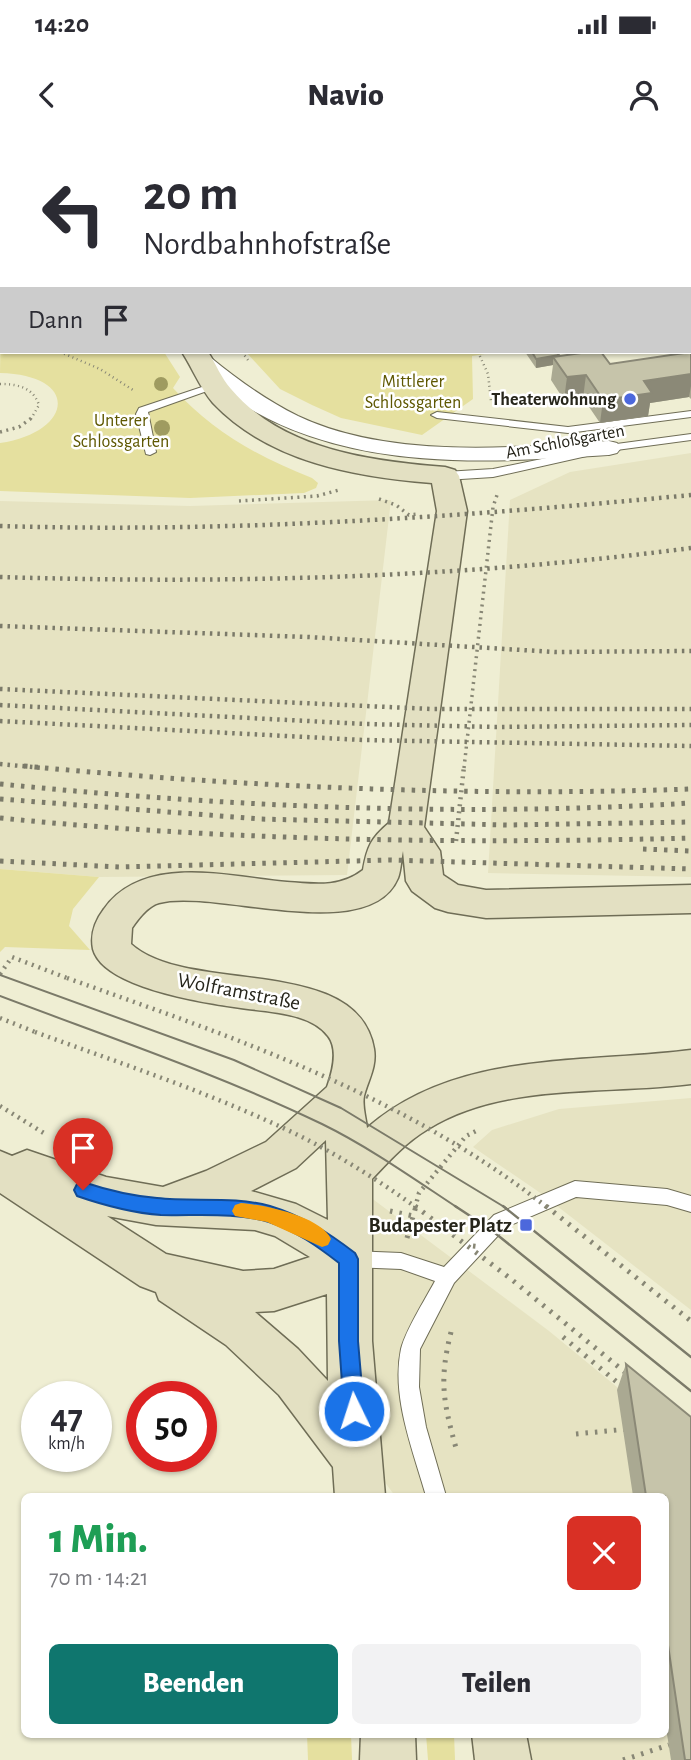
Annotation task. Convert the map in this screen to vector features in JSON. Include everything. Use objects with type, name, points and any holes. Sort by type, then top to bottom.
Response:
[{"type":"main road","points":[[204,366],[238,412],[267,432],[310,452],[367,468],[445,476],[452,511],[406,829],[422,851],[425,881],[447,898],[486,904],[691,899]]},
{"type":"main road","name":"Wolframstraße","points":[[350,1173],[343,1098],[352,1075],[354,1051],[342,1024],[332,1015],[298,1001],[219,989],[160,976],[126,963],[113,951],[113,925],[138,897],[166,887],[320,899],[358,894],[380,876],[385,846],[406,829]]},
{"type":"main road","points":[[364,1484],[349,1341],[350,1173],[380,1142],[414,1116],[449,1099],[532,1079],[691,1067]]},
{"type":"main road","points":[[157,1206],[217,1187],[281,1155],[343,1098]]},
{"type":"main road","points":[[0,1158],[106,1198],[157,1206],[214,1208],[268,1214],[310,1231],[349,1259]]},
{"type":"main road","points":[[0,1170],[249,1335],[316,1401],[364,1484]]},
{"type":"main road","points":[[156,1272],[243,1292],[274,1290],[309,1280],[349,1259]]},
{"type":"main road","points":[[388,1738],[388,1760]]},
{"type":"street","points":[[204,366],[271,410],[311,427],[370,444],[418,452],[466,455],[609,448]]},
{"type":"lane","points":[[150,452],[142,412],[204,366]]},
{"type":"lane","points":[[437,415],[568,430],[691,414]]},
{"type":"lane","points":[[609,448],[615,433],[652,429],[664,419]]},
{"type":"lane","name":"Am Schloßgarten","points":[[445,476],[493,473],[609,448],[691,437]]},
{"type":"lane","points":[[435,1493],[416,1427],[409,1387],[411,1348],[447,1278],[500,1222],[575,1189],[667,1197],[691,1204]]},
{"type":"lane","points":[[349,1259],[401,1261],[447,1278]]},
{"type":"path","points":[[65,354],[100,369],[152,405]]},
{"type":"path","points":[[0,384],[16,385],[30,391],[39,405],[34,417],[27,422],[0,432]]},
{"type":"path","points":[[239,501],[309,497]]},
{"type":"path","points":[[375,497],[396,505],[408,514]]},
{"type":"path","points":[[456,842],[493,507]]},
{"type":"path","points":[[0,974],[12,957],[248,1043],[344,1083],[429,1130],[523,1188],[691,1321]]},
{"type":"path","points":[[0,1018],[205,1096],[305,1139],[360,1170],[470,1245],[628,1375]]},
{"type":"path","points":[[0,1106],[55,1139]]},
{"type":"path","points":[[413,1216],[419,1193],[466,1136],[477,1130]]},
{"type":"path","points":[[472,1246],[482,1247]]},
{"type":"path","points":[[563,1337],[635,1397]]},
{"type":"path","points":[[576,1434],[642,1428]]},
{"type":"path","points":[[623,1760],[669,1745]]},
{"type":"shaded area","points":[[691,453],[691,877],[488,873],[510,500],[570,472]]},
{"type":"shaded area","points":[[391,500],[347,875],[99,877],[0,869],[0,501],[190,506]]},
{"type":"shaded area","points":[[691,1098],[691,1310],[539,1192],[473,1147],[492,1130],[559,1109]]},
{"type":"shaded area","points":[[358,1188],[549,1331],[691,1448],[691,1760],[516,1760],[513,1738],[669,1738],[669,1493],[393,1493],[379,1474]]},
{"type":"green space","name":"Unterer Schlossgarten","points":[[0,354],[165,354],[180,377],[173,388],[204,417],[255,452],[318,483],[316,488],[304,493],[190,498],[0,491],[0,443],[24,437],[42,428],[53,417],[58,405],[55,393],[44,383],[26,376],[0,373]]},
{"type":"green space","name":"Mittlerer Schlossgarten","points":[[248,354],[484,354],[472,356],[473,399],[422,435],[341,418],[280,389]]},
{"type":"green space","points":[[0,869],[99,877],[73,909],[69,926],[90,950],[5,947],[0,952]]},
{"type":"green space","points":[[307,1738],[351,1738],[352,1760],[308,1760]]},
{"type":"green space","points":[[426,1738],[454,1738],[455,1760],[428,1760]]},
{"type":"building","points":[[533,354],[559,355],[536,359]]},
{"type":"building","points":[[602,354],[610,364],[691,354],[691,374],[644,381],[652,393],[603,400],[586,375],[567,377],[553,357]]},
{"type":"building","points":[[626,1364],[691,1417],[691,1760],[685,1760],[669,1652],[669,1493],[646,1493]]},
{"type":"tram line","points":[[0,975],[234,1060],[341,1108],[504,1207]]},
{"type":"tram line","points":[[0,996],[203,1072],[322,1124],[374,1153],[458,1208]]},
{"type":"tram line","points":[[455,1206],[490,1229],[691,1391]]},
{"type":"tram line","points":[[504,1207],[691,1357]]},
{"type":"railway","points":[[0,526],[87,528],[260,525],[432,516],[691,495]]},
{"type":"railway","points":[[0,577],[174,580],[346,576],[519,566],[691,548]]},
{"type":"railway","points":[[0,626],[308,637],[555,652],[691,651]]},
{"type":"railway","points":[[0,689],[431,709],[691,709]]},
{"type":"railway","points":[[0,705],[365,724],[496,727],[691,725]]},
{"type":"railway","points":[[0,721],[363,740],[691,746]]},
{"type":"railway","points":[[0,764],[43,768]]},
{"type":"railway","points":[[24,766],[274,785],[440,791],[691,789]]},
{"type":"railway","points":[[0,784],[173,799],[345,807],[518,809],[691,803]]},
{"type":"railway","points":[[0,799],[260,819],[508,825],[691,822]]},
{"type":"railway","points":[[0,818],[173,832],[345,839],[518,841],[691,838]]},
{"type":"railway","points":[[643,849],[691,851]]},
{"type":"railway","points":[[0,861],[120,867],[391,860],[691,869]]},
{"type":"slow traffic","points":[[241,1211],[268,1214],[310,1231],[322,1239]]},
{"type":"place","name":"Theaterwohnung","points":[[630,399]]},
{"type":"place","name":"Budapester Platz","points":[[526,1225]]},
{"type":"route","points":[[83,1190],[106,1198],[157,1206],[214,1208],[268,1214],[310,1231],[349,1259],[349,1341],[354,1411]]}]
